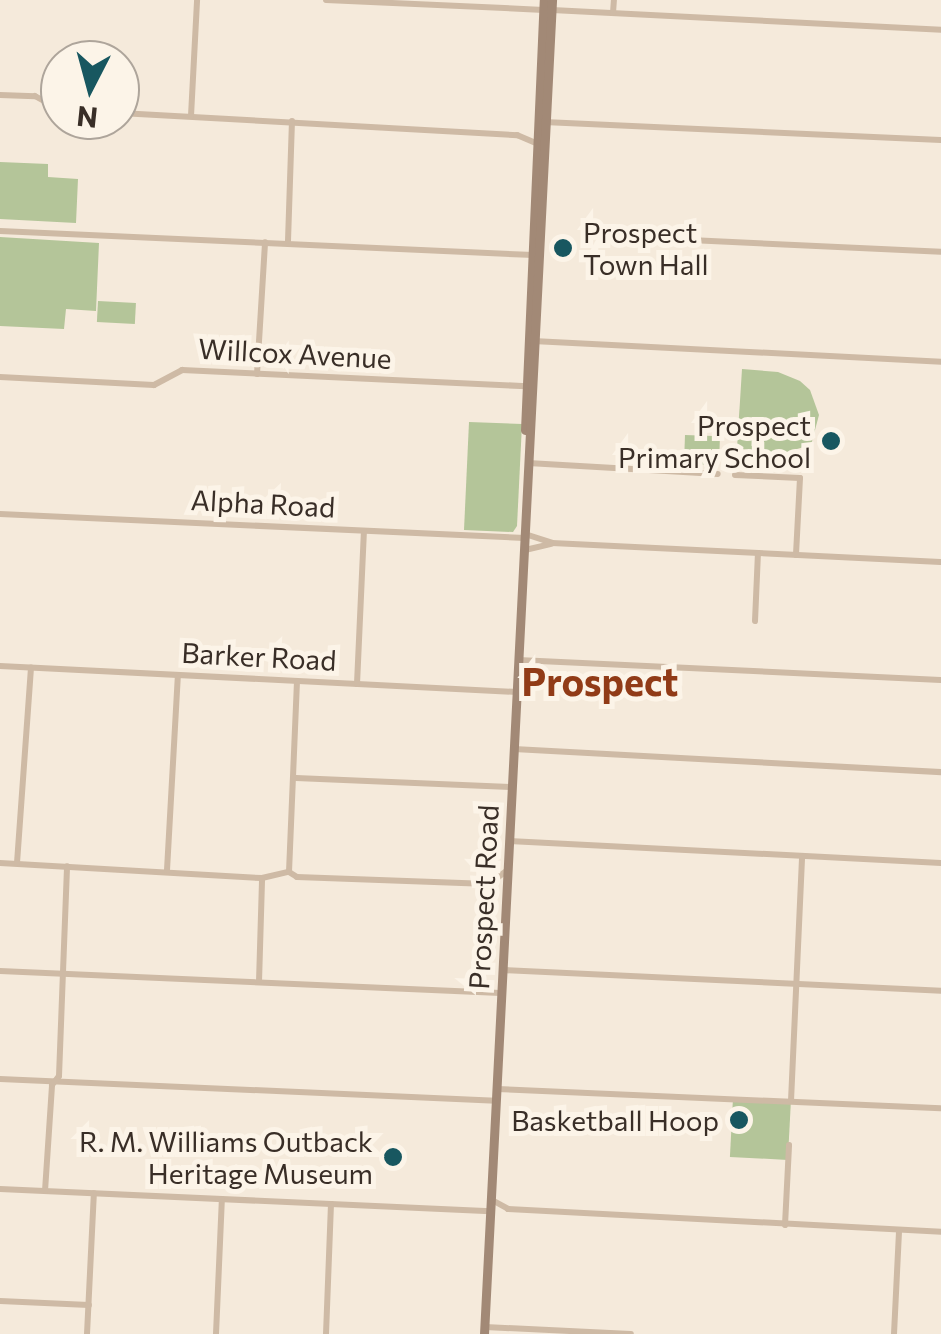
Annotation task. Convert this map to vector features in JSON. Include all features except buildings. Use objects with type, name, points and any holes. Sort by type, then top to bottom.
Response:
[{"type":"main road","name":"Prospect Road","points":[[484,1331],[548,5]]},
{"type":"main road","name":"Prospect Road","points":[[535,255],[536,143],[540,124]]},
{"type":"street","points":[[191,116],[197,0]]},
{"type":"street","points":[[326,0],[478,7],[548,5],[613,14],[941,30]]},
{"type":"street","points":[[613,14],[614,0]]},
{"type":"street","points":[[0,94],[40,99]]},
{"type":"street","points":[[140,115],[518,135],[536,143]]},
{"type":"street","points":[[288,241],[292,120]]},
{"type":"street","points":[[518,135],[540,124],[941,140]]},
{"type":"street","points":[[0,231],[535,255]]},
{"type":"street","points":[[584,235],[941,252]]},
{"type":"street","points":[[257,374],[265,242]]},
{"type":"street","points":[[531,341],[941,362]]},
{"type":"street","name":"Willcox Avenue","points":[[0,377],[154,385],[182,370],[529,386]]},
{"type":"street","points":[[528,463],[718,474]]},
{"type":"street","points":[[735,474],[800,478],[796,554]]},
{"type":"street","name":"Alpha Road","points":[[0,514],[524,535],[552,543]]},
{"type":"street","points":[[356,684],[364,530]]},
{"type":"street","points":[[524,551],[552,543],[941,562]]},
{"type":"street","points":[[754,621],[758,553]]},
{"type":"street","points":[[518,660],[941,680]]},
{"type":"street","name":"Barker Road","points":[[0,666],[517,692]]},
{"type":"street","points":[[17,864],[30,668]]},
{"type":"street","points":[[166,870],[178,675]]},
{"type":"street","points":[[290,872],[297,681]]},
{"type":"street","points":[[513,749],[941,772]]},
{"type":"street","points":[[296,778],[511,787]]},
{"type":"street","points":[[509,841],[941,863]]},
{"type":"street","points":[[791,1101],[802,856]]},
{"type":"street","points":[[0,863],[262,878],[290,872],[297,877],[489,884],[506,871]]},
{"type":"street","points":[[45,1191],[63,975],[66,866]]},
{"type":"street","points":[[259,982],[262,878]]},
{"type":"street","points":[[489,884],[505,901]]},
{"type":"street","points":[[502,970],[941,991]]},
{"type":"street","points":[[0,971],[501,993]]},
{"type":"street","points":[[0,1079],[496,1100]]},
{"type":"street","points":[[496,1088],[941,1108]]},
{"type":"street","points":[[786,1224],[789,1145]]},
{"type":"street","points":[[0,1189],[508,1209],[941,1232]]},
{"type":"street","points":[[88,1334],[94,1193]]},
{"type":"street","points":[[216,1334],[222,1199]]},
{"type":"street","points":[[326,1334],[331,1204]]},
{"type":"street","points":[[491,1209],[508,1209]]},
{"type":"street","points":[[894,1334],[899,1230]]},
{"type":"street","points":[[0,1300],[89,1304]]},
{"type":"street","points":[[484,1331],[631,1334]]},
{"type":"green space","points":[[0,162],[48,164],[48,177],[78,179],[76,223],[0,219]]},
{"type":"green space","points":[[0,237],[99,243],[96,311],[66,309],[64,329],[0,326]]},
{"type":"green space","points":[[98,301],[136,303],[135,324],[97,322]]},
{"type":"green space","points":[[742,369],[778,372],[810,390],[819,415],[811,445],[776,455],[737,448]]},
{"type":"green space","points":[[469,422],[522,424],[517,526],[513,532],[464,530]]},
{"type":"green space","points":[[685,435],[720,436],[719,465],[684,464]]},
{"type":"green space","points":[[733,1098],[791,1101],[788,1160],[730,1157]]},
{"type":"place","name":"Prospect Town Hall","points":[[563,248]]},
{"type":"place","name":"Prospect Primary School","points":[[831,441]]},
{"type":"place","name":"Basketball Hoop","points":[[739,1120]]},
{"type":"place","name":"R. M. Williams Outback Heritage Museum","points":[[393,1157]]},
{"type":"district","name":"Prospect","points":[[600,681]]}]
